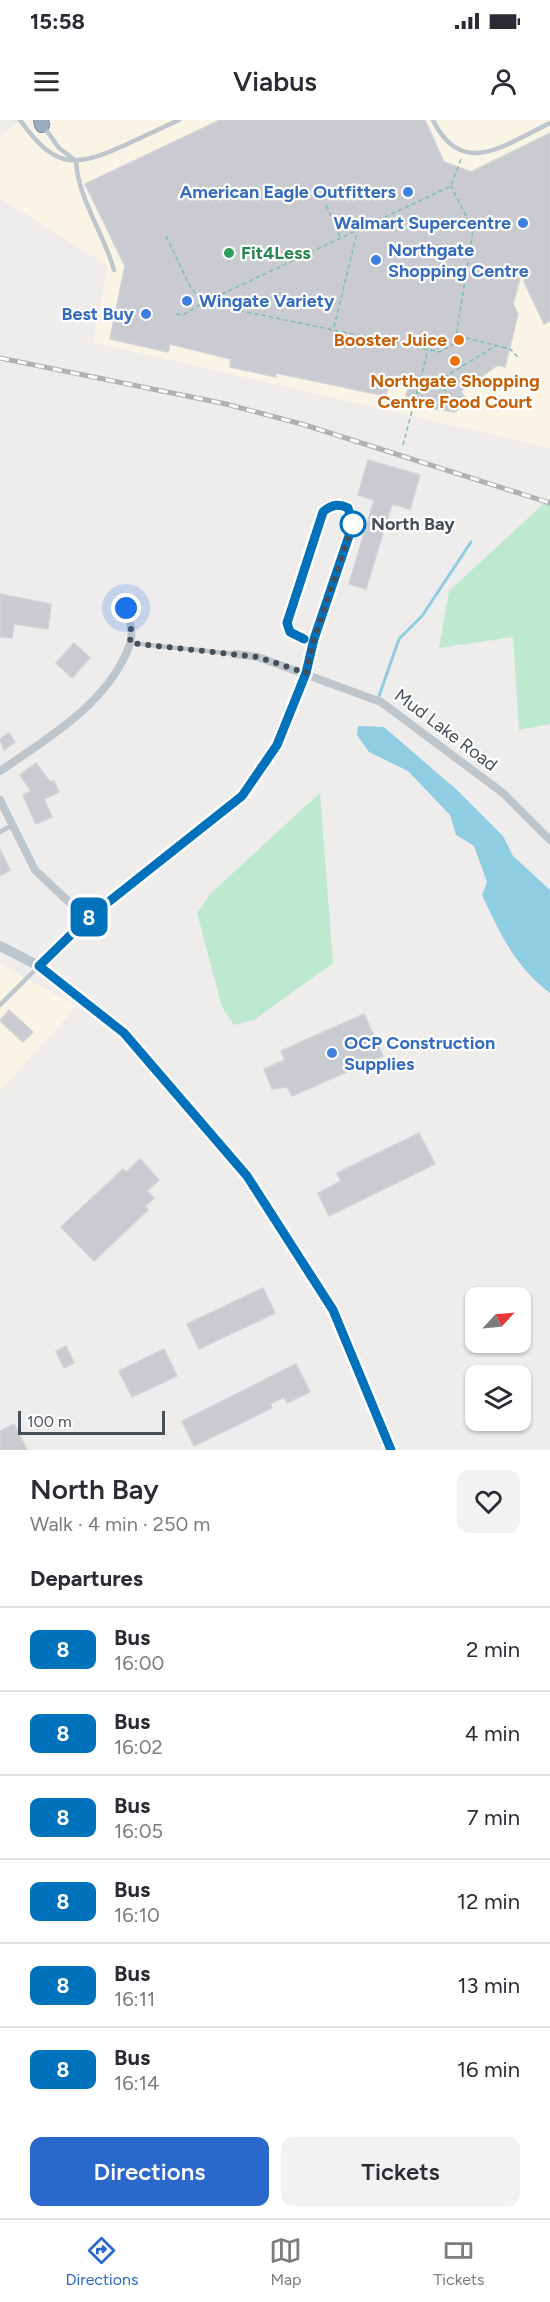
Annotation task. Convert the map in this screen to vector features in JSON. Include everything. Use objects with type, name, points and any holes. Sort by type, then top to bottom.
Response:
[{"type":"street","points":[[39,966],[87,919],[242,796],[277,745],[306,673],[314,639],[353,524],[348,508],[341,505],[334,505],[323,512],[287,623],[290,632],[297,637],[314,639]]},
{"type":"street","points":[[0,771],[82,711],[107,684],[130,643],[131,627],[126,608]]},
{"type":"street","name":"Mud Lake Road","points":[[236,654],[258,657],[381,702],[503,793],[550,840]]},
{"type":"street","points":[[0,800],[35,870],[87,919]]},
{"type":"street","points":[[0,946],[39,966],[124,1033],[247,1176],[333,1310],[391,1450]]},
{"type":"lane","points":[[20,120],[46,150],[61,158],[76,162],[98,157],[179,120]]},
{"type":"lane","points":[[432,120],[447,144],[463,152],[481,155],[550,123]]},
{"type":"lane","points":[[41,122],[60,148],[76,162],[77,181],[108,247],[114,270]]},
{"type":"lane","points":[[130,643],[236,654]]},
{"type":"lane","points":[[0,831],[12,825]]},
{"type":"lane","points":[[0,1005],[39,966]]},
{"type":"path","points":[[176,314],[183,315],[203,303],[451,186],[463,152]]},
{"type":"path","points":[[166,236],[190,286],[203,303],[334,328],[440,352],[455,343],[457,336],[473,230],[451,186]]},
{"type":"path","points":[[326,205],[341,239]]},
{"type":"path","points":[[334,328],[357,232]]},
{"type":"path","points":[[457,336],[510,349],[518,357]]},
{"type":"path","points":[[418,394],[497,345]]},
{"type":"path","points":[[403,445],[428,350]]},
{"type":"path","points":[[440,380],[450,397]]},
{"type":"shaded area","name":"Northgate Shopping Centre","points":[[20,120],[550,120],[550,448],[93,342],[108,266],[0,198],[0,138]]},
{"type":"shaded area","points":[[0,964],[77,1006],[0,1091]]},
{"type":"green space","points":[[550,498],[550,724],[519,730],[513,637],[439,648],[449,591]]},
{"type":"green space","points":[[320,793],[333,963],[254,1020],[234,1025],[222,1007],[197,913],[210,894]]},
{"type":"water","points":[[358,726],[384,727],[457,790],[503,836],[513,856],[550,890],[550,993],[527,972],[496,923],[482,895],[487,882],[474,846],[456,835],[450,815],[408,771],[369,752],[357,735]]},
{"type":"building","name":"Northgate Shopping Centre","points":[[220,120],[425,120],[444,162],[471,172],[550,133],[550,321],[544,324],[521,275],[513,304],[518,314],[505,367],[498,365],[461,391],[468,404],[454,412],[404,404],[409,385],[389,382],[386,396],[276,373],[276,377],[230,367],[231,359],[170,344],[168,352],[110,339],[125,266],[85,184]]},
{"type":"building","points":[[368,460],[420,475],[410,509],[392,504],[366,589],[349,584],[374,500],[358,495]]},
{"type":"building","points":[[0,594],[51,604],[48,629],[14,624],[12,638],[0,637]]},
{"type":"building","points":[[74,643],[90,658],[72,678],[56,663]]},
{"type":"building","points":[[9,733],[15,742],[4,750],[0,739]]},
{"type":"building","points":[[36,763],[50,782],[54,781],[59,792],[44,799],[52,817],[36,824],[23,795],[31,791],[20,775]]},
{"type":"building","points":[[0,849],[10,870],[0,876]]},
{"type":"building","points":[[9,1010],[33,1032],[23,1042],[0,1021]]},
{"type":"building","name":"OCP Construction Supplies","points":[[364,1014],[383,1056],[292,1096],[287,1087],[272,1089],[264,1069],[285,1060],[281,1051]]},
{"type":"building","points":[[419,1133],[435,1164],[329,1216],[318,1193],[341,1181],[337,1173]]},
{"type":"building","points":[[140,1159],[159,1180],[147,1191],[154,1198],[145,1206],[148,1210],[94,1261],[61,1227],[123,1169],[126,1172]]},
{"type":"building","points":[[263,1288],[275,1313],[199,1349],[187,1324]]},
{"type":"building","points":[[66,1346],[74,1363],[64,1368],[56,1351]]},
{"type":"building","points":[[164,1349],[177,1376],[132,1397],[119,1371]]},
{"type":"building","points":[[296,1364],[310,1392],[287,1403],[284,1397],[270,1404],[272,1408],[194,1446],[182,1421]]},
{"type":"building","points":[[14,1424],[27,1450],[0,1450],[0,1431]]},
{"type":"waterway","points":[[379,696],[399,639],[422,616],[471,542]]},
{"type":"railway","points":[[0,358],[226,404],[305,425],[550,503]]},
{"type":"bus line","name":"8","points":[[304,639],[290,632],[287,623],[323,512],[334,505],[341,505],[348,508],[353,524],[314,639],[306,673],[277,745],[242,796],[87,919],[39,966],[124,1033],[247,1176],[333,1310],[391,1450]]},
{"type":"place","name":"American Eagle Outfitters","points":[[408,192]]},
{"type":"place","name":"Walmart Supercentre","points":[[523,223]]},
{"type":"place","name":"Fit4Less","points":[[229,253]]},
{"type":"place","name":"Northgate Shopping Centre","points":[[376,260]]},
{"type":"place","name":"Wingate Variety","points":[[187,301]]},
{"type":"place","name":"Best Buy","points":[[146,314]]},
{"type":"place","name":"Booster Juice","points":[[459,340]]},
{"type":"place","name":"Northgate Shopping Centre Food Court","points":[[455,361]]},
{"type":"place","name":"North Bay","points":[[353,524]]},
{"type":"place","name":"OCP Construction Supplies","points":[[332,1053]]},
{"type":"route","points":[[126,608],[131,627],[130,643],[258,657],[306,673],[314,639],[353,524]]}]
